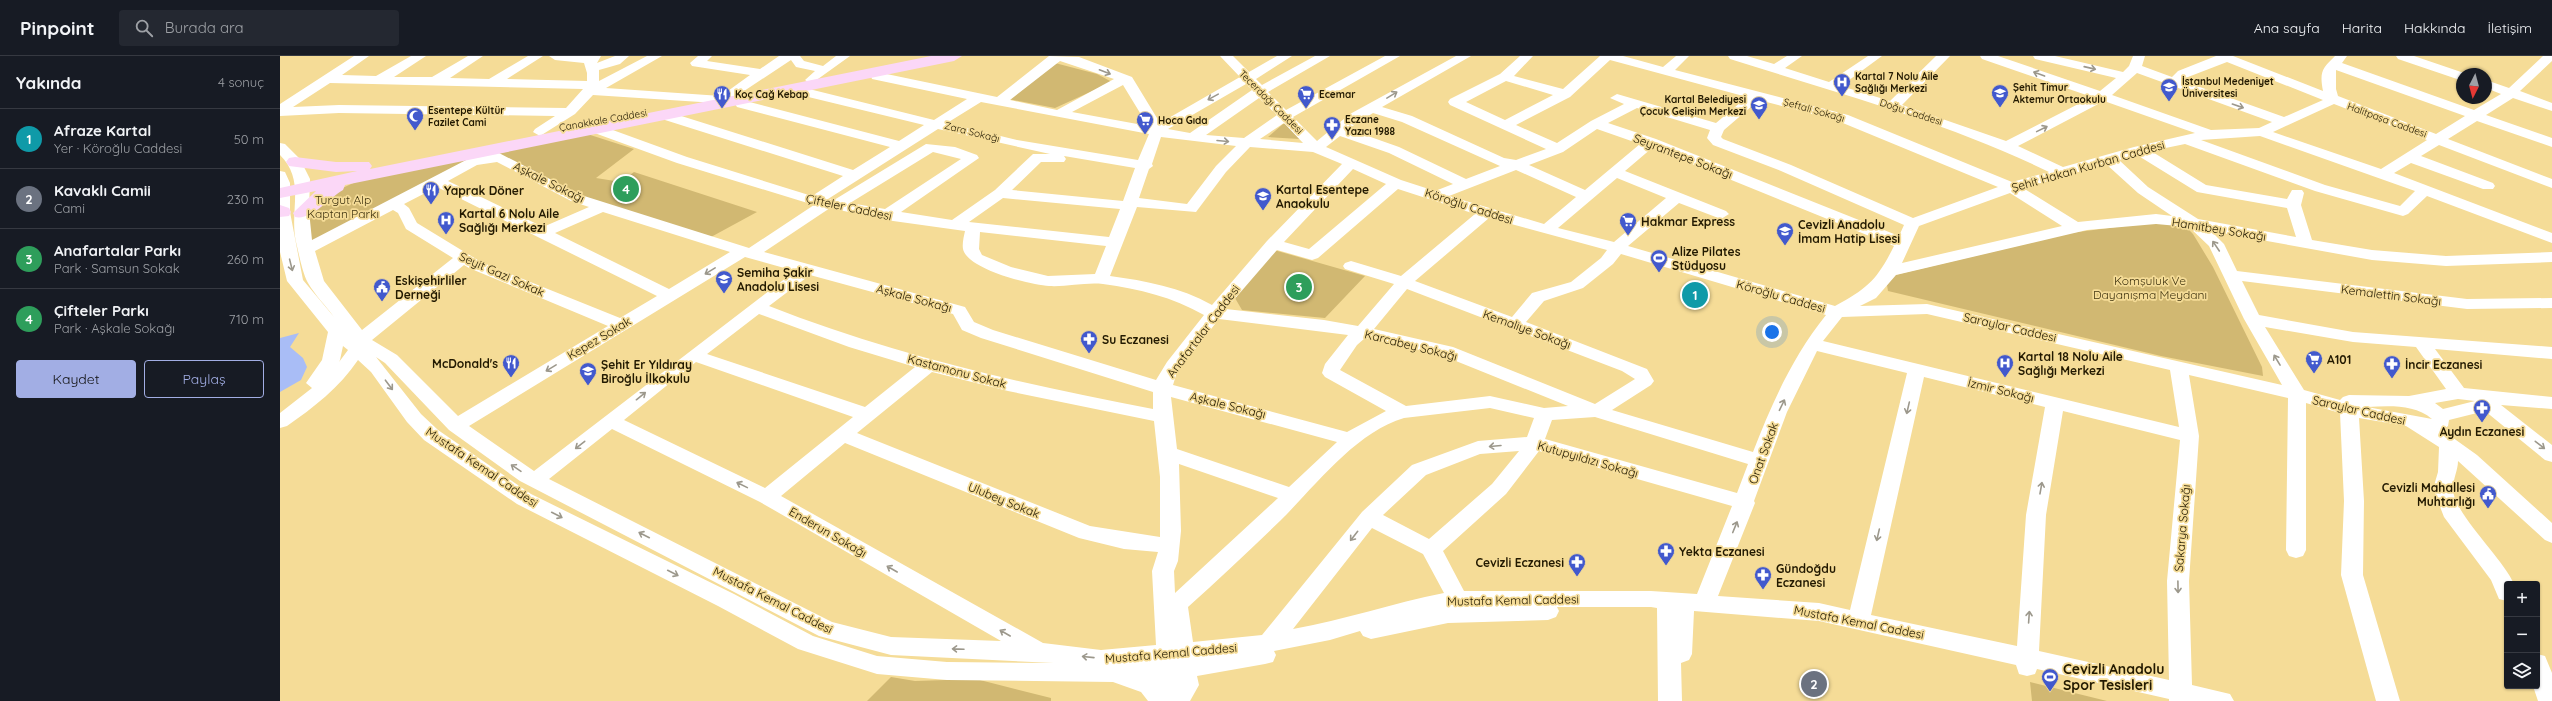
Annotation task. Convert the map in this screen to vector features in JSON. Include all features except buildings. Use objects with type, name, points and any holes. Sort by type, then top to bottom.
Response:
[{"type":"main road","name":"Çanakkale Caddesi","points":[[364,173],[540,132],[806,85],[926,56]]},
{"type":"main road","name":"Çanakkale Caddesi","points":[[364,173],[476,156],[594,128],[954,56]]},
{"type":"main road","points":[[295,162],[336,167],[364,173]]},
{"type":"main road","points":[[284,195],[303,184],[364,173]]},
{"type":"main road","points":[[284,195],[323,194],[364,173]]},
{"type":"street","points":[[280,111],[363,56]]},
{"type":"street","points":[[377,81],[420,56]]},
{"type":"street","points":[[434,82],[477,56]]},
{"type":"street","points":[[491,83],[537,56]]},
{"type":"street","points":[[555,56],[594,62],[616,61],[623,56]]},
{"type":"street","points":[[540,132],[567,112],[592,88],[656,56]]},
{"type":"street","points":[[706,56],[696,63],[761,73]]},
{"type":"street","points":[[728,100],[761,73],[788,56]]},
{"type":"street","points":[[794,56],[800,64],[825,70]]},
{"type":"street","points":[[806,85],[844,56]]},
{"type":"street","points":[[1000,101],[1057,56],[1078,58],[1125,80],[1157,130]]},
{"type":"street","name":"Tecerdağı Caddesi","points":[[1226,56],[1286,115],[1316,148]]},
{"type":"street","points":[[1101,279],[1114,242],[1146,166],[1157,130],[1286,56]]},
{"type":"street","points":[[1193,138],[1260,91],[1324,56]]},
{"type":"street","points":[[1000,193],[1191,209],[1221,169],[1246,143],[1286,115],[1394,56]]},
{"type":"street","points":[[1316,148],[1336,130],[1371,108],[1465,56]]},
{"type":"street","points":[[1527,56],[1505,76],[1455,102],[1558,149]]},
{"type":"street","points":[[1505,125],[1565,94],[1608,56]]},
{"type":"street","name":"Şeftali Sokağı","points":[[1608,56],[1758,94],[1843,118],[2011,187],[2076,228]]},
{"type":"street","points":[[1667,70],[1683,56]]},
{"type":"street","name":"Doğu Caddesi","points":[[1734,56],[1777,68],[1830,87],[1893,106],[2007,146],[2061,172]]},
{"type":"street","points":[[1777,68],[1796,56]]},
{"type":"street","points":[[1830,87],[1876,56]]},
{"type":"street","points":[[1893,106],[1944,57],[1942,56]]},
{"type":"street","points":[[1986,56],[2210,134]]},
{"type":"street","points":[[2039,56],[2124,76]]},
{"type":"street","points":[[2402,56],[2456,74]]},
{"type":"street","points":[[2427,64],[2448,56]]},
{"type":"street","points":[[2383,174],[2511,93],[2550,56]]},
{"type":"street","points":[[2173,83],[2183,74],[2225,57]]},
{"type":"street","name":"Halitpaşa Caddesi","points":[[2225,57],[2552,184]]},
{"type":"street","points":[[2333,100],[2329,89],[2328,70],[2337,60],[2474,115],[2552,143]]},
{"type":"street","points":[[592,88],[596,71],[594,62]]},
{"type":"street","points":[[2007,146],[2077,112],[2102,97],[2137,62],[2173,83],[2282,121]]},
{"type":"street","name":"Köroğlu Caddesi","points":[[877,76],[1059,114],[1157,130],[1193,138],[1316,148],[1396,183],[1486,213],[1617,248],[1837,312]]},
{"type":"street","points":[[1505,76],[1565,94]]},
{"type":"street","points":[[327,79],[491,83],[592,88],[728,100],[901,146]]},
{"type":"street","points":[[1059,114],[1125,80]]},
{"type":"street","name":"Zara Sokağı","points":[[806,85],[937,124],[1017,144],[1146,166]]},
{"type":"street","points":[[2492,86],[2552,107]]},
{"type":"street","points":[[1758,94],[1718,128],[1714,138],[1718,142],[1786,168],[1913,223],[1890,271],[1870,294],[1837,312]]},
{"type":"street","points":[[827,203],[854,175],[979,97]]},
{"type":"street","points":[[1617,98],[1718,128]]},
{"type":"street","name":"Şehit Hakan Kurban Caddesi","points":[[1913,223],[2011,187],[2139,150],[2210,134],[2261,132],[2282,121],[2333,100]]},
{"type":"street","points":[[1435,196],[1514,164],[1558,149],[1596,124],[1636,104]]},
{"type":"street","points":[[1371,108],[1407,119],[1501,162],[1514,164],[1586,196]]},
{"type":"street","points":[[280,111],[339,109],[567,112]]},
{"type":"street","points":[[670,117],[854,175]]},
{"type":"street","name":"Seyrantepe Sokağı","points":[[1596,124],[1650,142],[1904,244]]},
{"type":"street","name":"Çifteler Caddesi","points":[[594,128],[682,160],[827,203],[886,215],[955,225],[1114,242]]},
{"type":"street","points":[[1336,130],[1394,150],[1464,184]]},
{"type":"street","points":[[2261,132],[2383,174],[2552,238]]},
{"type":"street","points":[[2185,139],[2301,182],[2361,202],[2404,211],[2425,190]]},
{"type":"street","points":[[1546,230],[1650,142]]},
{"type":"street","points":[[280,146],[295,162],[303,184]]},
{"type":"street","points":[[827,203],[931,147],[955,151],[972,158],[886,215]]},
{"type":"street","points":[[2139,150],[2202,189],[2293,205]]},
{"type":"street","points":[[306,249],[393,203],[476,156]]},
{"type":"street","name":"Aşkale Sokağı","points":[[476,156],[499,157],[576,198],[747,252],[809,268],[959,311],[968,326],[987,334],[1164,389],[1352,438]]},
{"type":"street","points":[[955,225],[1000,193],[1038,157],[1146,166]]},
{"type":"street","points":[[2409,157],[2488,186]]},
{"type":"street","points":[[2109,159],[2143,190],[2193,223],[2216,244],[2252,319],[2297,394],[2296,550]]},
{"type":"street","name":"Anafartalar Caddesi","points":[[1177,661],[1174,570],[1169,555],[1168,453],[1163,417],[1166,378],[1213,313],[1273,244],[1350,164]]},
{"type":"street","points":[[2088,165],[2143,190]]},
{"type":"street","points":[[1614,172],[1721,214]]},
{"type":"street","points":[[435,180],[670,296]]},
{"type":"street","points":[[2301,182],[2293,205],[2306,244]]},
{"type":"street","points":[[1273,244],[1312,255],[1396,183]]},
{"type":"street","name":"Mustafa Kemal Caddesi","points":[[284,195],[303,184]]},
{"type":"street","name":"Mustafa Kemal Caddesi","points":[[284,195],[306,249],[316,282],[376,368],[414,418],[431,435],[524,498],[726,600],[806,643],[877,665],[947,671],[1113,672],[1269,643],[1330,630],[1392,612],[1458,599],[1675,606],[1825,622],[2026,662]]},
{"type":"street","name":"Mustafa Kemal Caddesi","points":[[284,195],[287,248],[295,281],[337,332],[360,345],[391,359],[456,426],[535,480],[827,630],[891,646],[1039,652],[1101,659],[1177,661],[1280,652],[1395,624],[1448,614],[1675,606],[1705,602],[1796,609],[1858,619],[2026,662],[2177,698],[2222,701]]},
{"type":"street","points":[[1515,325],[1538,298],[1577,285],[1607,260],[1617,248],[1676,197]]},
{"type":"street","name":"Seyit Gazi Sokak","points":[[393,203],[404,211],[411,226],[462,258],[620,325]]},
{"type":"street","name":"Kepez Sokak","points":[[456,426],[620,325],[747,252],[827,203]]},
{"type":"street","points":[[543,233],[603,206]]},
{"type":"street","points":[[1403,412],[1331,373],[1332,366],[1351,341],[1362,332],[1404,282],[1486,213]]},
{"type":"street","name":"Hamitbey Sokağı","points":[[1890,271],[2076,228],[2156,219],[2193,223],[2306,244],[2372,254],[2446,261],[2552,258]]},
{"type":"street","name":"Karcabey Sokağı","points":[[973,227],[971,249],[976,258],[990,266],[1048,281],[1101,279],[1156,288],[1192,301],[1213,313],[1324,325],[1447,351],[1596,411],[1760,461]]},
{"type":"street","points":[[280,421],[305,405],[328,382],[360,345],[462,258]]},
{"type":"street","name":"Kemaliye Sokağı","points":[[1351,266],[1404,282],[1641,373],[1645,381],[1596,411]]},
{"type":"street","points":[[535,480],[756,307],[809,268]]},
{"type":"street","name":"Kemalettin Sokağı","points":[[2231,275],[2467,304],[2552,303]]},
{"type":"street","name":"Kastamonu Sokak","points":[[756,307],[801,325],[930,364],[1030,390],[1163,417]]},
{"type":"street","name":"Saraylar Caddesi","points":[[1837,312],[1927,309],[2178,365],[2297,394],[2349,410],[2434,426],[2440,419],[2487,403],[2517,399]]},
{"type":"street","name":"Onat Sokak","points":[[1705,602],[1745,503],[1778,412],[1812,344],[1837,312]]},
{"type":"street","points":[[2252,319],[2353,337],[2552,352]]},
{"type":"street","points":[[280,421],[321,376],[331,360],[337,332]]},
{"type":"street","points":[[2422,343],[2458,393]]},
{"type":"street","name":"İzmir Sokağı","points":[[1812,344],[2190,436]]},
{"type":"street","points":[[694,355],[868,414]]},
{"type":"street","points":[[767,497],[930,364]]},
{"type":"street","name":"Sakarya Sokağı","points":[[2177,698],[2178,581],[2190,436],[2178,365]]},
{"type":"street","points":[[328,382],[346,369],[360,366],[376,368]]},
{"type":"street","points":[[1858,619],[1917,370]]},
{"type":"street","name":"Saraylar Caddesi","points":[[2297,394],[2340,400],[2406,402],[2458,393],[2551,401]]},
{"type":"street","points":[[1176,605],[1352,438],[1373,423],[1403,412],[1490,402],[1544,414],[1596,411]]},
{"type":"street","points":[[2470,460],[2431,408],[2406,402],[2397,408],[2399,412],[2470,460],[2542,520],[2552,535]]},
{"type":"street","points":[[2487,403],[2552,455]]},
{"type":"street","points":[[2026,662],[2036,514],[2055,404]]},
{"type":"street","points":[[2349,410],[2354,501],[2352,574],[2388,701]]},
{"type":"street","points":[[1431,549],[1508,480],[1534,443],[1544,414]]},
{"type":"street","name":"Enderun Sokağı","points":[[611,421],[767,497],[1039,652]]},
{"type":"street","name":"Ulubey Sokak","points":[[843,435],[1086,533],[1124,541],[1169,555]]},
{"type":"street","name":"Kutupyıldızı Sokağı","points":[[1269,643],[1369,516],[1420,470],[1478,448],[1534,443],[1745,503]]},
{"type":"street","points":[[2449,445],[2448,472],[2443,489],[2454,517],[2500,576],[2504,586]]},
{"type":"street","points":[[1168,453],[1292,496]]},
{"type":"street","points":[[1369,516],[1431,549],[1458,599]]},
{"type":"street","name":"Anafartalar Caddesi","points":[[1169,555],[1163,570],[1177,661]]},
{"type":"street","points":[[1670,701],[1675,606]]},
{"type":"street","points":[[1675,606],[1680,701]]},
{"type":"street","points":[[1113,672],[1149,685],[1162,701],[1177,661]]},
{"type":"street","points":[[1177,661],[1187,685],[1177,701]]},
{"type":"street","points":[[2540,672],[2550,701]]},
{"type":"green space","points":[[1055,63],[1097,74],[1112,82],[1055,108],[1008,99]]},
{"type":"green space","points":[[1283,124],[1287,124],[1300,139],[1268,137]]},
{"type":"green space","points":[[581,132],[634,149],[596,178],[621,182],[634,172],[757,212],[711,237],[577,196],[494,155]]},
{"type":"green space","name":"Turgut Alp Kaptan Parkı","points":[[471,158],[311,242],[303,218],[336,191],[362,179]]},
{"type":"green space","name":"Komşuluk Ve Dayanışma Meydanı","points":[[2148,223],[2184,227],[2193,234],[2213,267],[2262,367],[2263,376],[2161,356],[1888,291],[1887,285],[1895,275],[2070,233]]},
{"type":"green space","points":[[1274,250],[1365,276],[1325,318],[1242,310],[1235,298]]},
{"type":"green space","points":[[891,677],[915,681],[976,679],[1051,698],[1051,701],[867,701]]},
{"type":"green space","name":"Cevizli Anadolu Spor Tesisleri","points":[[2030,682],[2107,701],[2032,701]]},
{"type":"water","points":[[299,333],[290,347],[303,358],[307,367],[301,380],[280,392],[280,338]]},
{"type":"place","name":"Kartal 7 Nolu Aile Sağlığı Merkezi","points":[[1842,97]]},
{"type":"place","name":"İstanbul Medeniyet Üniversitesi","points":[[2169,102]]},
{"type":"place","name":"Şehit Timur Aktemur Ortaokulu","points":[[2000,108]]},
{"type":"place","name":"Koç Cağ Kebap","points":[[722,109]]},
{"type":"place","name":"Ecemar","points":[[1306,109]]},
{"type":"place","name":"Kartal Belediyesi Çocuk Gelişim Merkezi","points":[[1759,120]]},
{"type":"place","name":"Esentepe Kültür Fazilet Cami","points":[[415,131]]},
{"type":"place","name":"Hoca Gıda","points":[[1145,135]]},
{"type":"place","name":"Eczane Yazıcı 1988","points":[[1332,140]]},
{"type":"place","name":"Çifteler Parkı","points":[[626,189]]},
{"type":"place","name":"Yaprak Döner","points":[[431,205]]},
{"type":"place","name":"Kartal Esentepe Anaokulu","points":[[1263,211]]},
{"type":"place","name":"Kartal 6 Nolu Aile Sağlığı Merkezi","points":[[446,235]]},
{"type":"place","name":"Hakmar Express","points":[[1628,236]]},
{"type":"place","name":"Cevizli Anadolu İmam Hatip Lisesi","points":[[1785,246]]},
{"type":"place","name":"Alize Pilates Stüdyosu","points":[[1659,273]]},
{"type":"place","name":"Anafartalar Parkı","points":[[1299,287]]},
{"type":"place","name":"Semiha Şakir Anadolu Lisesi","points":[[724,294]]},
{"type":"place","name":"Afraze Kartal","points":[[1695,295]]},
{"type":"place","name":"Eskişehirliler Derneği","points":[[382,302]]},
{"type":"place","name":"Su Eczanesi","points":[[1089,354]]},
{"type":"place","name":"A101","points":[[2314,374]]},
{"type":"place","name":"McDonald's","points":[[511,378]]},
{"type":"place","name":"Kartal 18 Nolu Aile Sağlığı Merkezi","points":[[2005,378]]},
{"type":"place","name":"İncir Eczanesi","points":[[2392,379]]},
{"type":"place","name":"Şehit Er Yıldıray Biroğlu İlkokulu","points":[[588,386]]},
{"type":"place","name":"Aydın Eczanesi","points":[[2482,423]]},
{"type":"place","name":"Cevizli Mahallesi Muhtarlığı","points":[[2488,509]]},
{"type":"place","name":"Yekta Eczanesi","points":[[1666,566]]},
{"type":"place","name":"Cevizli Eczanesi","points":[[1577,577]]},
{"type":"place","name":"Gündoğdu Eczanesi","points":[[1763,590]]},
{"type":"place","name":"Kavaklı Camii","points":[[1814,684]]},
{"type":"place","name":"Cevizli Anadolu Spor Tesisleri","points":[[2050,692]]}]
